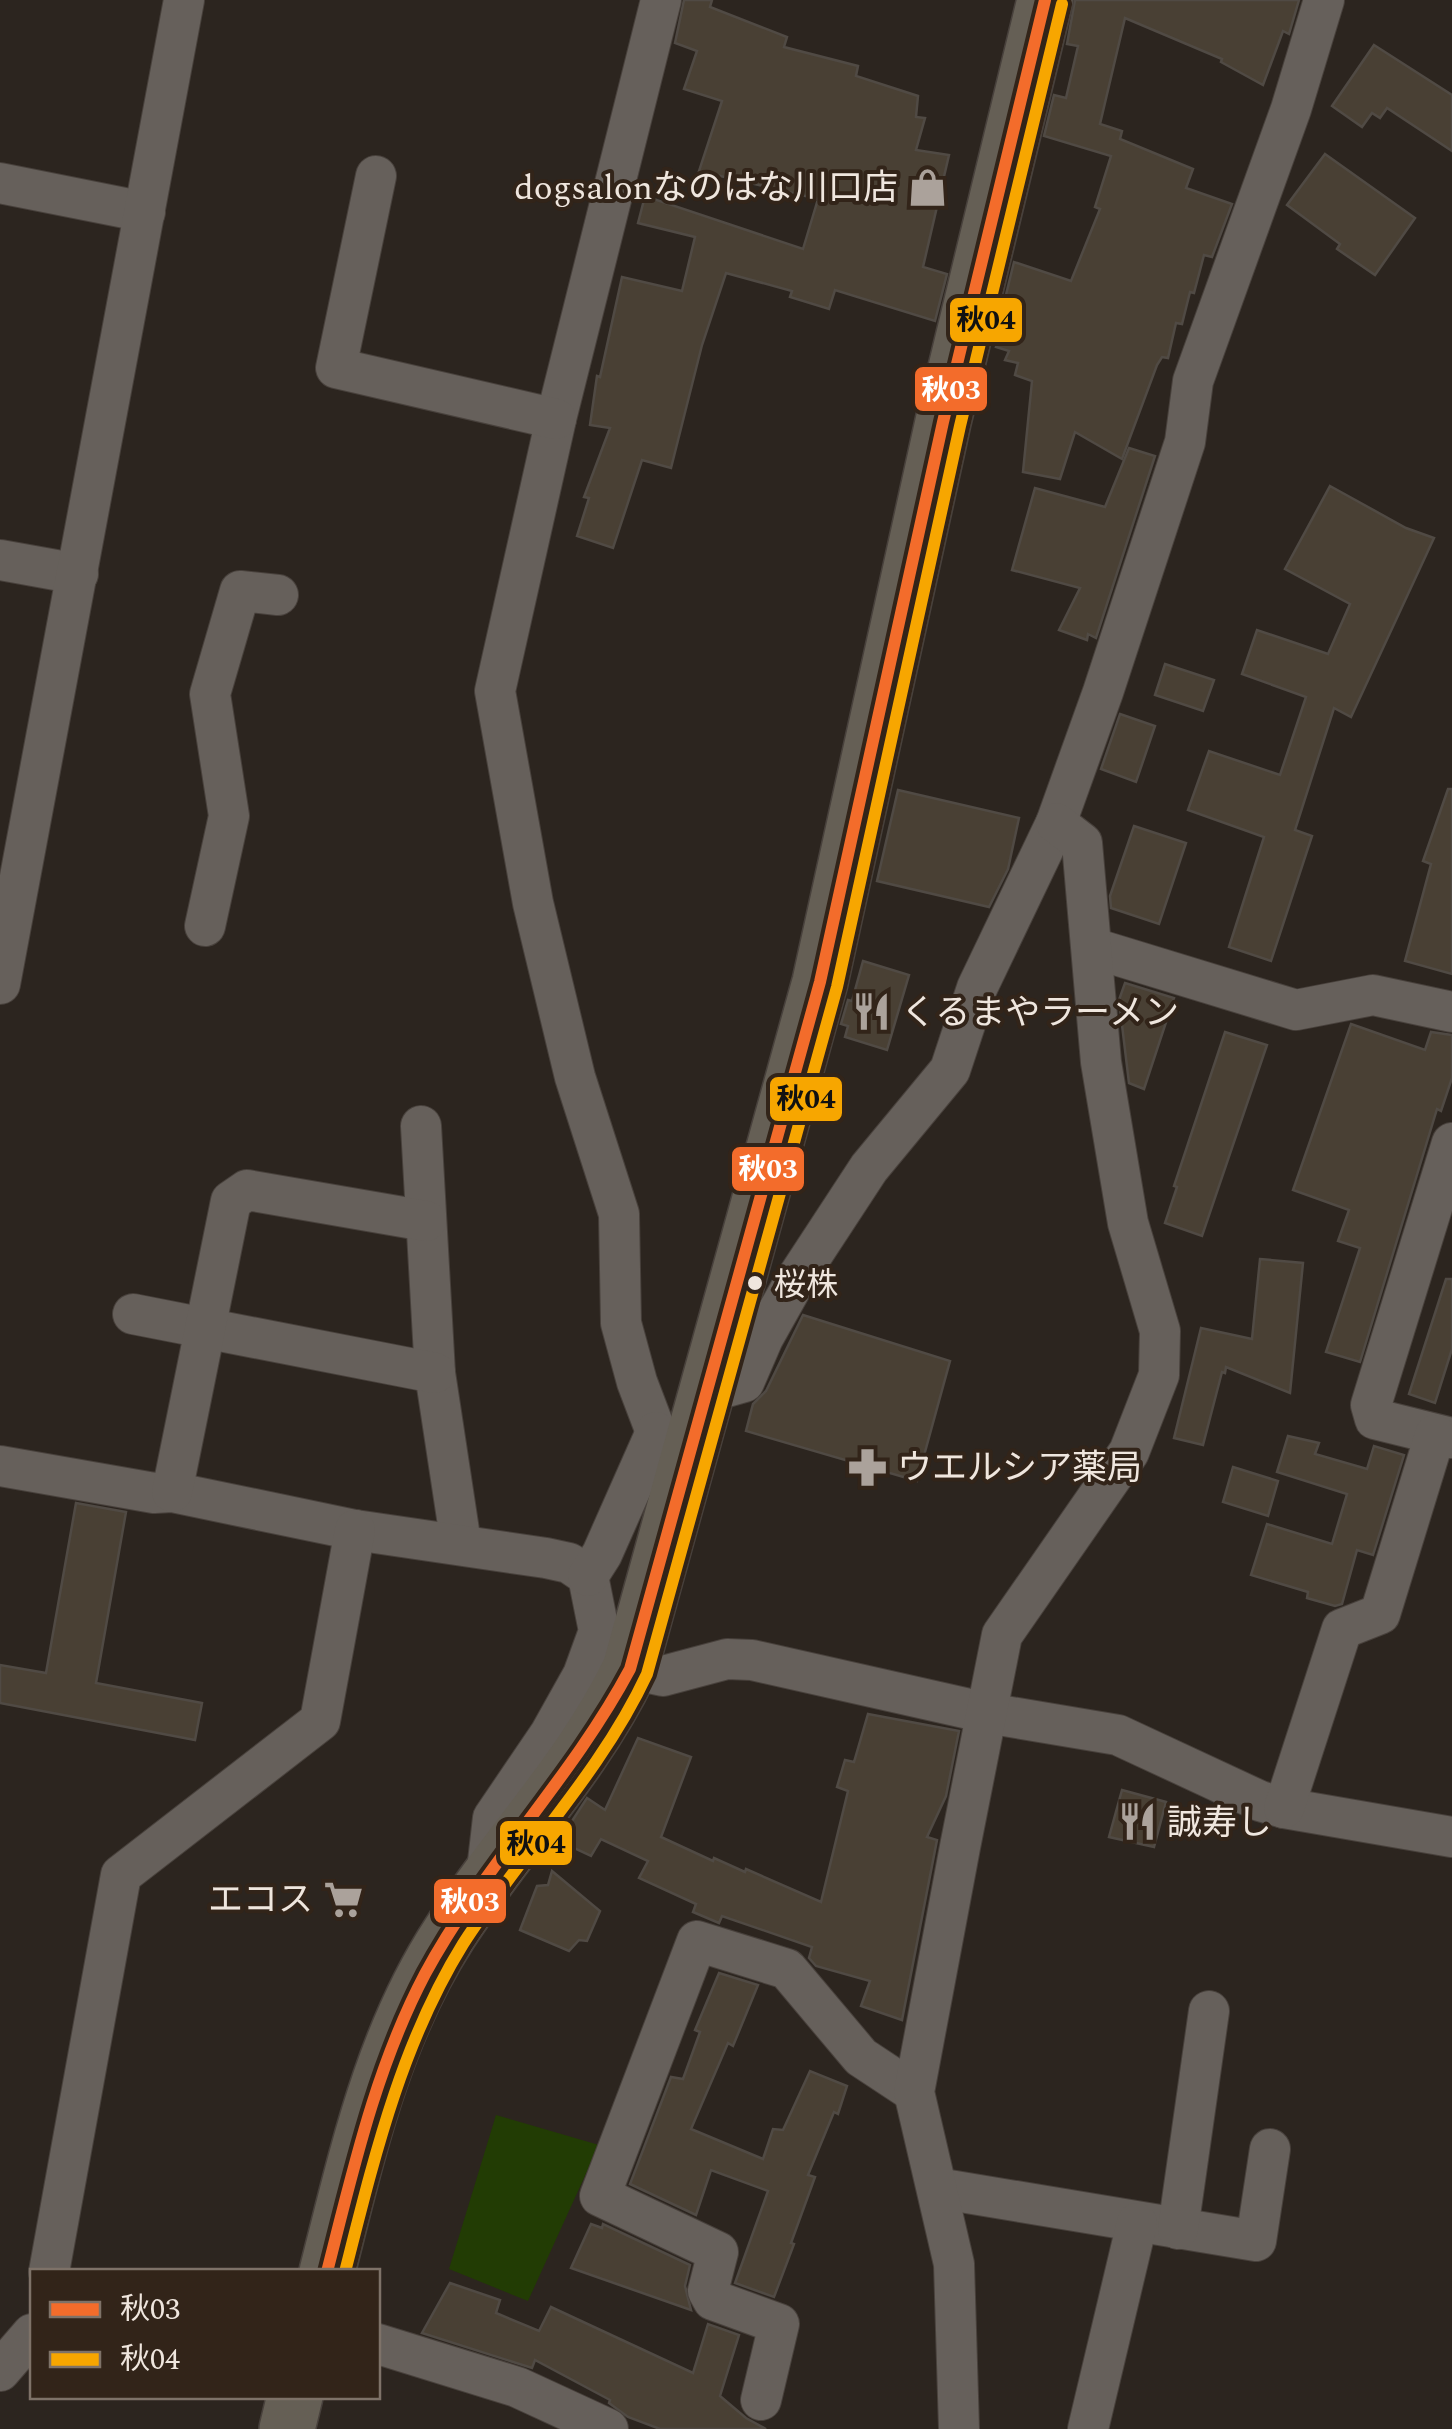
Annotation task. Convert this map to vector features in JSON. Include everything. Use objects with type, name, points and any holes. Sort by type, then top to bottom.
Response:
[{"type":"main road","points":[[328,2269],[374,2092],[392,2044],[431,1964],[593,1739],[630,1670],[674,1443],[708,1392],[820,982],[943,422],[1045,0]]},
{"type":"main road","points":[[287,2429],[294,2399]]},
{"type":"street","points":[[0,984],[9,890],[78,574],[184,0]]},
{"type":"street","points":[[486,1883],[493,1818],[584,1675],[599,1631],[588,1576],[674,1443],[638,1382],[622,1323],[620,1214],[575,1077],[532,902],[495,690],[556,418],[661,0]]},
{"type":"street","points":[[708,1392],[744,1382],[795,1281],[869,1168],[950,1070],[977,988],[1056,823],[1103,692],[1186,442],[1193,380],[1291,109],[1324,0]]},
{"type":"street","points":[[376,176],[336,368],[556,418]]},
{"type":"street","points":[[0,183],[145,212]]},
{"type":"street","points":[[0,560],[78,574]]},
{"type":"street","points":[[205,926],[228,816],[210,694],[240,591],[278,594]]},
{"type":"street","points":[[959,2429],[954,2264],[914,2092],[1002,1635],[1129,1452],[1159,1375],[1160,1331],[1128,1223],[1101,1062],[1082,843],[1056,823]]},
{"type":"street","points":[[1093,948],[1296,1010],[1372,995],[1452,1012]]},
{"type":"street","points":[[421,1126],[435,1373],[460,1544]]},
{"type":"street","points":[[1284,1808],[1342,1629],[1380,1614],[1444,1436],[1375,1419],[1371,1405],[1452,1143]]},
{"type":"street","points":[[172,1492],[231,1201],[247,1190],[426,1221]]},
{"type":"street","points":[[134,1314],[435,1373]]},
{"type":"street","points":[[0,1466],[154,1493],[172,1492],[355,1530],[569,1563],[588,1576]]},
{"type":"street","points":[[50,2269],[122,1875],[320,1721],[355,1530]]},
{"type":"street","points":[[630,1670],[663,1676],[726,1659],[752,1660],[987,1713],[1118,1735],[1284,1808],[1452,1837]]},
{"type":"street","points":[[761,2400],[779,2324],[713,2300],[708,2291],[718,2252],[600,2196],[697,1941],[787,1969],[861,2057],[914,2092]]},
{"type":"street","points":[[1178,2229],[1210,2011]]},
{"type":"street","points":[[937,2188],[1256,2241],[1270,2149]]},
{"type":"street","points":[[1088,2429],[1137,2224]]},
{"type":"street","points":[[0,2371],[30,2336]]},
{"type":"street","points":[[380,2345],[516,2387],[608,2429]]},
{"type":"green space","points":[[496,2115],[599,2145],[528,2301],[449,2269]]},
{"type":"building","points":[[684,0],[712,0],[710,7],[787,37],[784,47],[858,66],[856,76],[918,96],[916,117],[925,118],[916,150],[949,155],[923,267],[947,274],[935,321],[835,290],[829,309],[790,297],[792,291],[726,273],[702,345],[671,468],[642,460],[613,548],[577,536],[589,498],[584,497],[610,428],[590,425],[597,376],[600,377],[622,277],[682,291],[695,237],[638,223],[645,196],[803,249],[818,199],[699,171],[722,101],[684,89],[697,51],[675,43]]},
{"type":"building","points":[[1075,0],[1299,0],[1289,34],[1283,31],[1263,85],[1221,62],[1222,59],[1125,18],[1100,124],[1122,131],[1120,139],[1193,169],[1186,188],[1232,204],[1212,257],[1204,255],[1182,324],[1176,323],[1168,358],[1162,357],[1157,365],[1122,459],[1075,432],[1060,479],[1023,472],[1032,381],[1015,375],[1018,363],[1005,360],[1009,351],[996,347],[1012,310],[1003,307],[1014,262],[1071,281],[1100,209],[1095,207],[1111,156],[1044,136],[1054,95],[1066,98],[1078,46],[1067,44]]},
{"type":"building","points":[[1374,45],[1452,95],[1452,151],[1387,108],[1380,118],[1372,113],[1362,127],[1332,106]]},
{"type":"building","points":[[1325,154],[1415,218],[1375,275],[1337,249],[1340,244],[1287,205]]},
{"type":"building","points":[[1129,448],[1155,456],[1096,638],[1088,634],[1087,640],[1059,630],[1080,588],[1012,570],[1035,488],[1105,507]]},
{"type":"building","points":[[1330,486],[1406,528],[1434,538],[1351,717],[1334,708],[1295,830],[1312,836],[1271,961],[1229,947],[1264,837],[1188,810],[1209,751],[1280,775],[1306,697],[1242,674],[1257,630],[1328,654],[1350,604],[1285,569]]},
{"type":"building","points":[[1165,664],[1214,680],[1203,711],[1155,695]]},
{"type":"building","points":[[1120,714],[1155,726],[1136,782],[1101,769]]},
{"type":"building","points":[[1448,789],[1452,789],[1452,974],[1405,961],[1431,864],[1423,861]]},
{"type":"building","points":[[898,790],[1019,818],[1008,869],[989,907],[877,881]]},
{"type":"building","points":[[1134,826],[1186,843],[1159,924],[1111,908],[1110,896]]},
{"type":"building","name":"くるまやラーメン","points":[[863,961],[909,975],[887,1050],[845,1037],[848,1026],[841,1024]]},
{"type":"building","points":[[1125,983],[1174,998],[1144,1089],[1129,1083],[1119,1000]]},
{"type":"building","points":[[1351,1024],[1425,1050],[1431,1032],[1452,1035],[1452,1078],[1441,1111],[1437,1109],[1360,1362],[1326,1352],[1360,1248],[1338,1241],[1349,1210],[1293,1190]]},
{"type":"building","points":[[1225,1032],[1267,1045],[1202,1236],[1165,1223]]},
{"type":"building","points":[[1260,1259],[1303,1263],[1290,1393],[1226,1367],[1203,1445],[1174,1438],[1201,1328],[1252,1339]]},
{"type":"building","points":[[1446,1279],[1452,1279],[1452,1349],[1435,1403],[1409,1394]]},
{"type":"building","points":[[803,1315],[950,1361],[917,1481],[746,1431],[753,1404],[766,1391]]},
{"type":"building","points":[[1288,1436],[1319,1443],[1315,1454],[1367,1469],[1374,1446],[1404,1455],[1373,1555],[1357,1550],[1342,1604],[1335,1606],[1307,1598],[1308,1592],[1251,1575],[1267,1524],[1332,1544],[1347,1494],[1277,1472]]},
{"type":"building","points":[[1233,1467],[1278,1481],[1268,1516],[1223,1502]]},
{"type":"building","points":[[76,1503],[126,1512],[96,1683],[202,1703],[195,1740],[0,1703],[0,1665],[46,1673]]},
{"type":"building","points":[[868,1714],[959,1731],[946,1796],[927,1837],[937,1840],[902,2020],[861,2006],[870,1981],[816,1966],[809,1958],[812,1947],[722,1916],[719,1923],[693,1912],[696,1904],[639,1878],[648,1861],[601,1839],[591,1856],[559,1841],[587,1798],[605,1810],[638,1738],[691,1757],[661,1837],[821,1902],[848,1791],[837,1787],[845,1760],[854,1762]]},
{"type":"building","name":"誠寿し","points":[[1122,1790],[1166,1802],[1154,1847],[1109,1837]]},
{"type":"building","points":[[552,1871],[600,1911],[587,1941],[579,1940],[569,1951],[520,1930],[537,1886],[548,1885]]},
{"type":"building","points":[[719,1973],[758,1985],[733,2046],[728,2043],[691,2129],[763,2159],[773,2129],[783,2130],[810,2071],[847,2086],[808,2175],[815,2177],[774,2297],[735,2283],[768,2191],[711,2170],[696,2215],[630,2184],[671,2077],[683,2079],[700,2032],[695,2030]]},
{"type":"building","points":[[591,2224],[602,2228],[603,2224],[690,2265],[685,2286],[691,2310],[571,2268]]},
{"type":"building","points":[[450,2283],[500,2300],[496,2313],[539,2331],[551,2307],[693,2373],[708,2324],[739,2335],[720,2396],[766,2429],[660,2429],[628,2417],[610,2400],[535,2360],[532,2368],[422,2333]]},
{"type":"transit line","name":"秋03","points":[[328,2269],[379,2082],[425,1974],[473,1896],[582,1747],[630,1669],[820,982],[943,422],[1045,0]]},
{"type":"transit line","name":"秋04","points":[[346,2269],[392,2103],[441,1982],[486,1910],[607,1745],[647,1674],[837,987],[960,426],[1062,4]]},
{"type":"place","name":"dogsalonなのはな川口店","points":[[928,187]]},
{"type":"place","name":"くるまやラーメン","points":[[871,1012]]},
{"type":"place","name":"桜株","points":[[755,1283]]},
{"type":"place","name":"ウエルシア薬局","points":[[867,1467]]},
{"type":"place","name":"誠寿し","points":[[1137,1822]]},
{"type":"place","name":"エコス","points":[[343,1899]]}]
